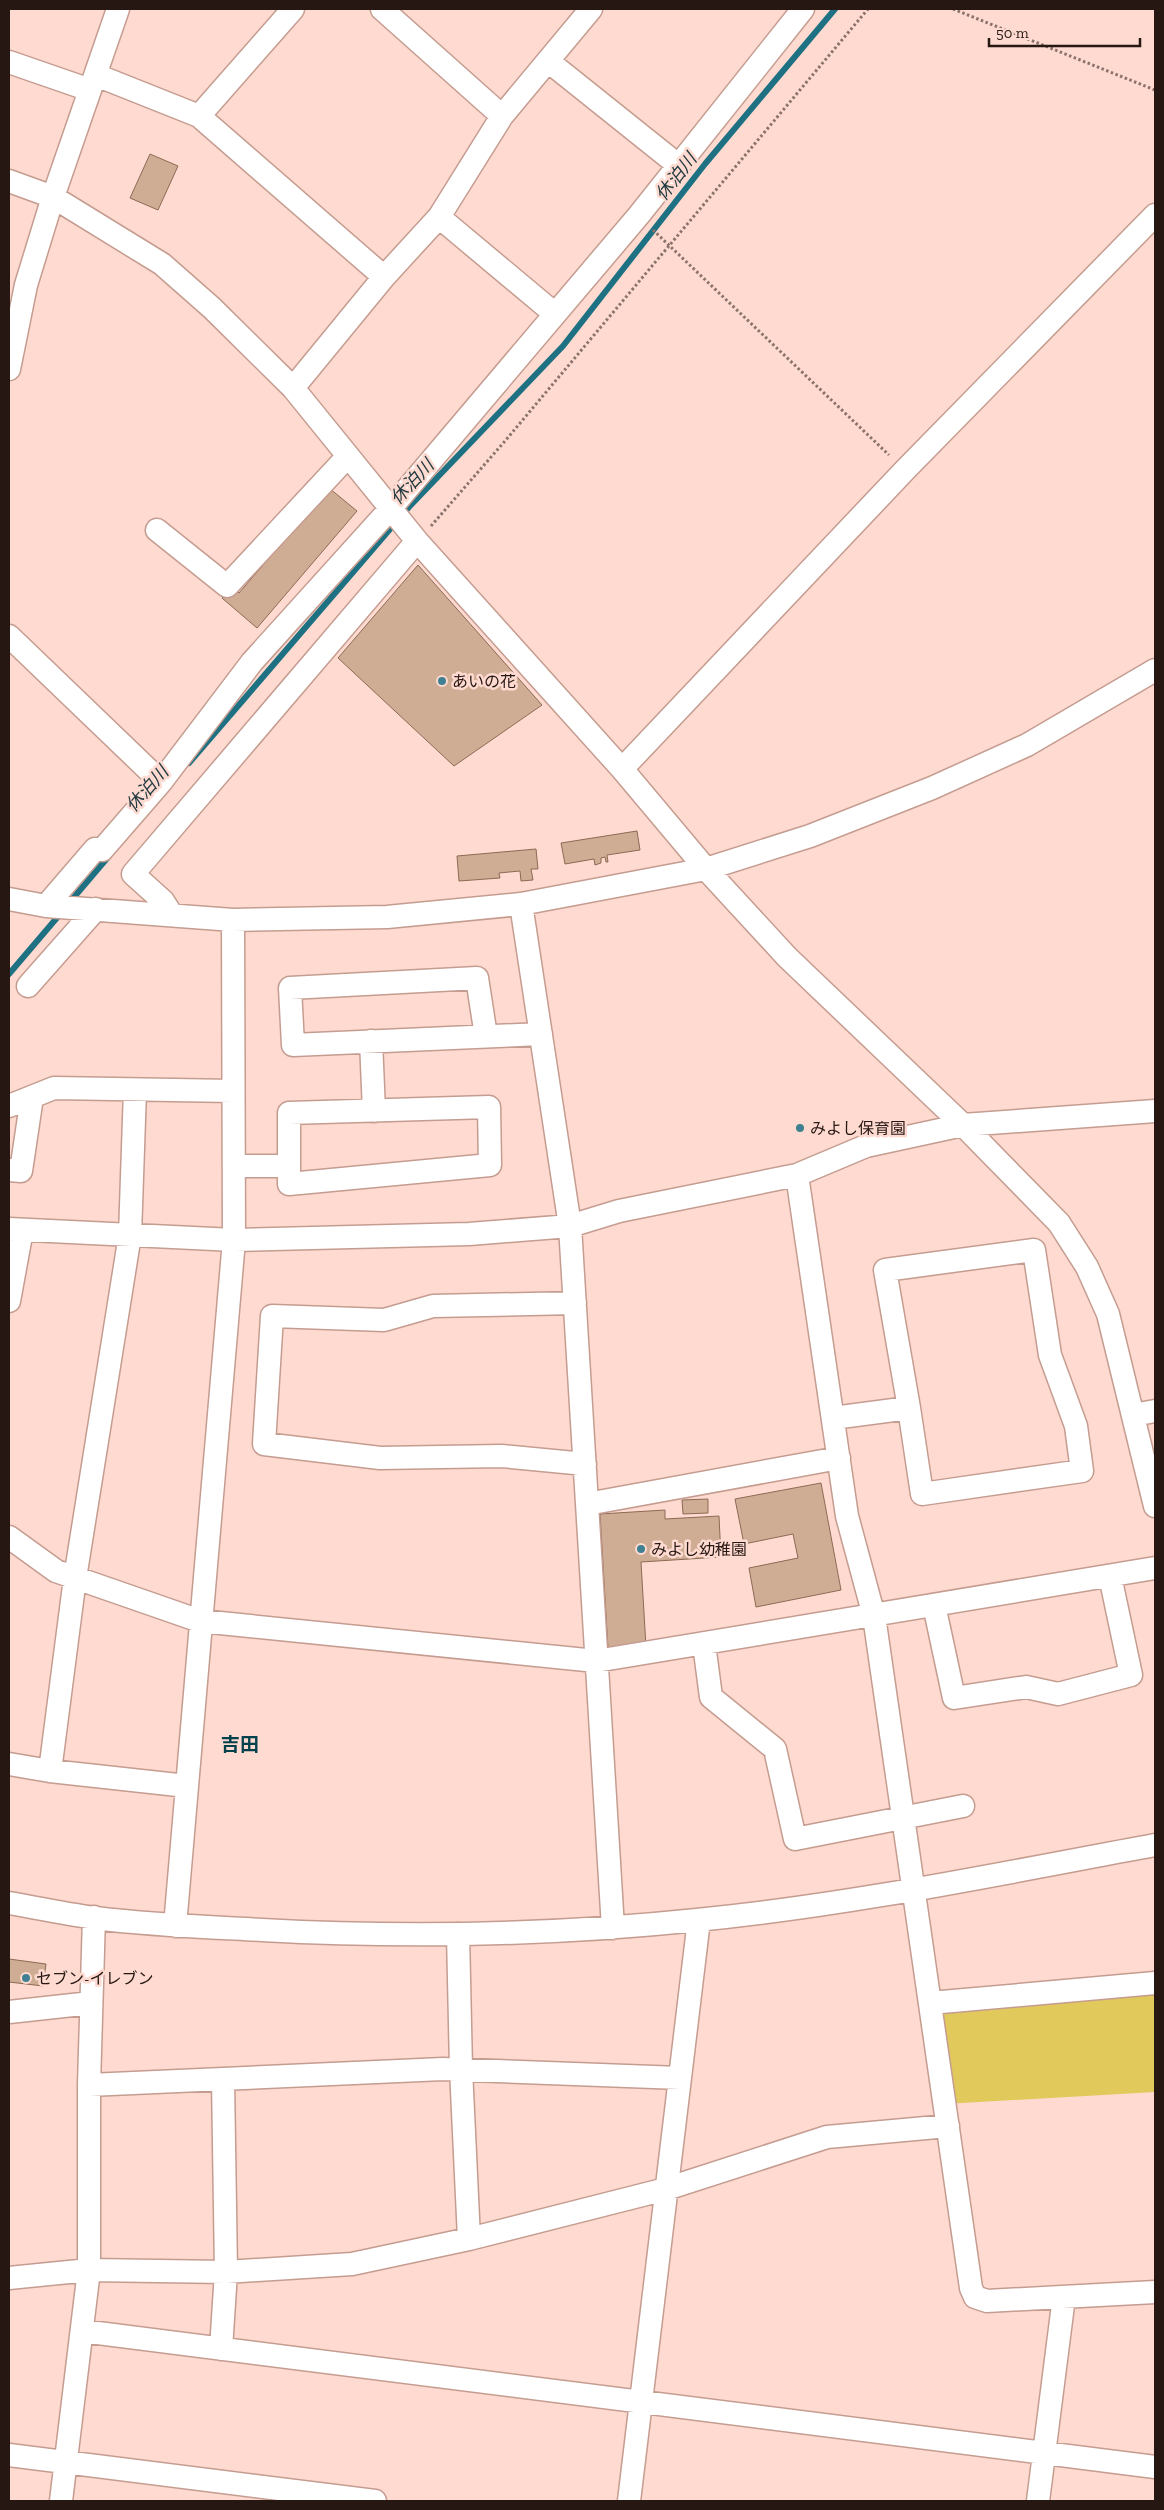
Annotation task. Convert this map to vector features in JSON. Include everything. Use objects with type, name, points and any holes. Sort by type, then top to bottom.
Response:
[{"type":"street","points":[[9,369],[26,285],[53,197],[118,9]]},
{"type":"street","points":[[199,116],[292,9]]},
{"type":"street","points":[[382,9],[502,116]]},
{"type":"street","points":[[293,388],[384,276],[439,217],[502,116],[591,9]]},
{"type":"street","points":[[52,905],[95,849],[102,850],[161,782],[252,662],[391,508],[639,215],[803,9]]},
{"type":"street","points":[[548,61],[678,165]]},
{"type":"street","points":[[9,62],[93,82],[199,116],[384,276]]},
{"type":"street","points":[[9,181],[53,197],[162,264],[212,308],[293,388],[412,535],[622,769],[706,869],[787,957],[833,1003],[963,1125],[1059,1223],[1087,1267],[1108,1314],[1155,1506]]},
{"type":"street","points":[[622,769],[905,470],[1155,215]]},
{"type":"street","points":[[439,217],[554,314]]},
{"type":"street","points":[[157,530],[227,586],[348,456]]},
{"type":"street","points":[[172,915],[163,901],[133,874],[412,535]]},
{"type":"street","points":[[9,636],[161,782]]},
{"type":"street","points":[[9,899],[52,905],[232,920],[387,917],[521,904],[706,869],[810,836],[932,788],[1027,745],[1155,670]]},
{"type":"street","points":[[521,904],[570,1226],[612,1928]]},
{"type":"street","points":[[28,986],[91,908]]},
{"type":"street","points":[[175,1926],[234,1240],[232,920]]},
{"type":"street","points":[[486,1036],[477,978],[290,988],[293,1045],[541,1034]]},
{"type":"street","points":[[371,1041],[374,1111]]},
{"type":"street","points":[[9,1106],[54,1088],[233,1091]]},
{"type":"street","points":[[50,1771],[76,1578],[130,1235],[135,1090]]},
{"type":"street","points":[[9,1170],[21,1171],[32,1096]]},
{"type":"street","points":[[490,1107],[490,1165],[289,1184],[289,1166],[289,1113],[490,1107]]},
{"type":"street","points":[[9,1301],[15,1229],[234,1240],[469,1234],[570,1226],[619,1212],[797,1175],[866,1146],[963,1125],[1155,1110]]},
{"type":"street","points":[[234,1166],[289,1166]]},
{"type":"street","points":[[797,1175],[848,1516],[874,1616],[971,2288],[975,2297],[987,2301],[1155,2292]]},
{"type":"street","points":[[1034,1250],[1050,1355],[1076,1426],[1082,1471],[922,1494],[909,1408],[885,1270],[1034,1250]]},
{"type":"street","points":[[575,1303],[433,1306],[384,1320],[272,1316],[264,1444],[380,1458],[502,1456],[584,1464]]},
{"type":"street","points":[[833,1418],[909,1408]]},
{"type":"street","points":[[1133,1415],[1155,1411]]},
{"type":"street","points":[[587,1504],[839,1458]]},
{"type":"street","points":[[9,1537],[56,1571],[200,1621],[596,1661],[1155,1568]]},
{"type":"street","points":[[934,1605],[954,1698],[1026,1687],[1058,1694],[1131,1675],[1110,1576]]},
{"type":"street","points":[[704,1644],[711,1697],[775,1749],[795,1839],[963,1806]]},
{"type":"street","points":[[9,1764],[50,1771],[186,1786]]},
{"type":"street","points":[[9,1902],[94,1918],[175,1926],[336,1934],[458,1934],[612,1928],[699,1920],[804,1907],[913,1890],[1155,1845]]},
{"type":"street","points":[[61,2501],[89,2270],[89,2084],[94,1918]]},
{"type":"street","points":[[629,2501],[699,1920]]},
{"type":"street","points":[[458,1934],[461,2069],[469,2239]]},
{"type":"street","points":[[930,2003],[1155,1983]]},
{"type":"street","points":[[9,2012],[91,2003]]},
{"type":"street","points":[[89,2084],[461,2069],[680,2078]]},
{"type":"street","points":[[220,2349],[226,2272],[223,2079]]},
{"type":"street","points":[[9,2278],[89,2270],[226,2272],[352,2264],[469,2239],[666,2189],[827,2137],[948,2126]]},
{"type":"street","points":[[1038,2501],[1064,2296]]},
{"type":"street","points":[[82,2331],[1044,2452],[1155,2468]]},
{"type":"street","points":[[9,2455],[375,2501]]},
{"type":"path","points":[[412,535],[668,247],[868,9]]},
{"type":"path","points":[[953,9],[1155,90]]},
{"type":"path","points":[[668,247],[905,470]]},
{"type":"shaded area","points":[[1155,1983],[1155,2092],[944,2104],[930,2003]]},
{"type":"building","points":[[150,154],[178,166],[158,210],[130,198]]},
{"type":"building","points":[[329,488],[357,511],[257,628],[222,598],[232,587],[239,593]]},
{"type":"building","name":"あいの花","points":[[418,565],[542,705],[454,766],[338,658]]},
{"type":"building","points":[[637,831],[640,850],[607,855],[608,862],[606,862],[605,857],[601,858],[601,863],[595,865],[594,859],[565,864],[561,843]]},
{"type":"building","points":[[536,849],[538,869],[531,869],[533,880],[521,881],[520,871],[499,873],[500,878],[459,881],[457,856]]},
{"type":"building","points":[[821,1483],[841,1590],[756,1607],[749,1568],[798,1558],[793,1534],[744,1544],[735,1499]]},
{"type":"building","points":[[708,1499],[708,1513],[683,1514],[682,1500]]},
{"type":"building","points":[[665,1510],[665,1519],[719,1516],[721,1557],[641,1562],[646,1647],[608,1649],[600,1514]]},
{"type":"building","points":[[9,1959],[46,1964],[43,1986],[9,1982]]},
{"type":"waterway","name":"休泊川","points":[[189,763],[409,507],[563,346],[705,164],[835,9]]},
{"type":"waterway","name":"休泊川","points":[[69,903],[109,856]]},
{"type":"waterway","name":"休泊川","points":[[9,974],[61,913]]},
{"type":"place","name":"あいの花","points":[[442,681]]},
{"type":"place","name":"みよし保育園","points":[[800,1128]]},
{"type":"place","name":"みよし幼稚園","points":[[641,1549]]},
{"type":"place","name":"セブン-イレブン","points":[[26,1978]]},
{"type":"district","name":"吉田","points":[[240,1744]]}]
